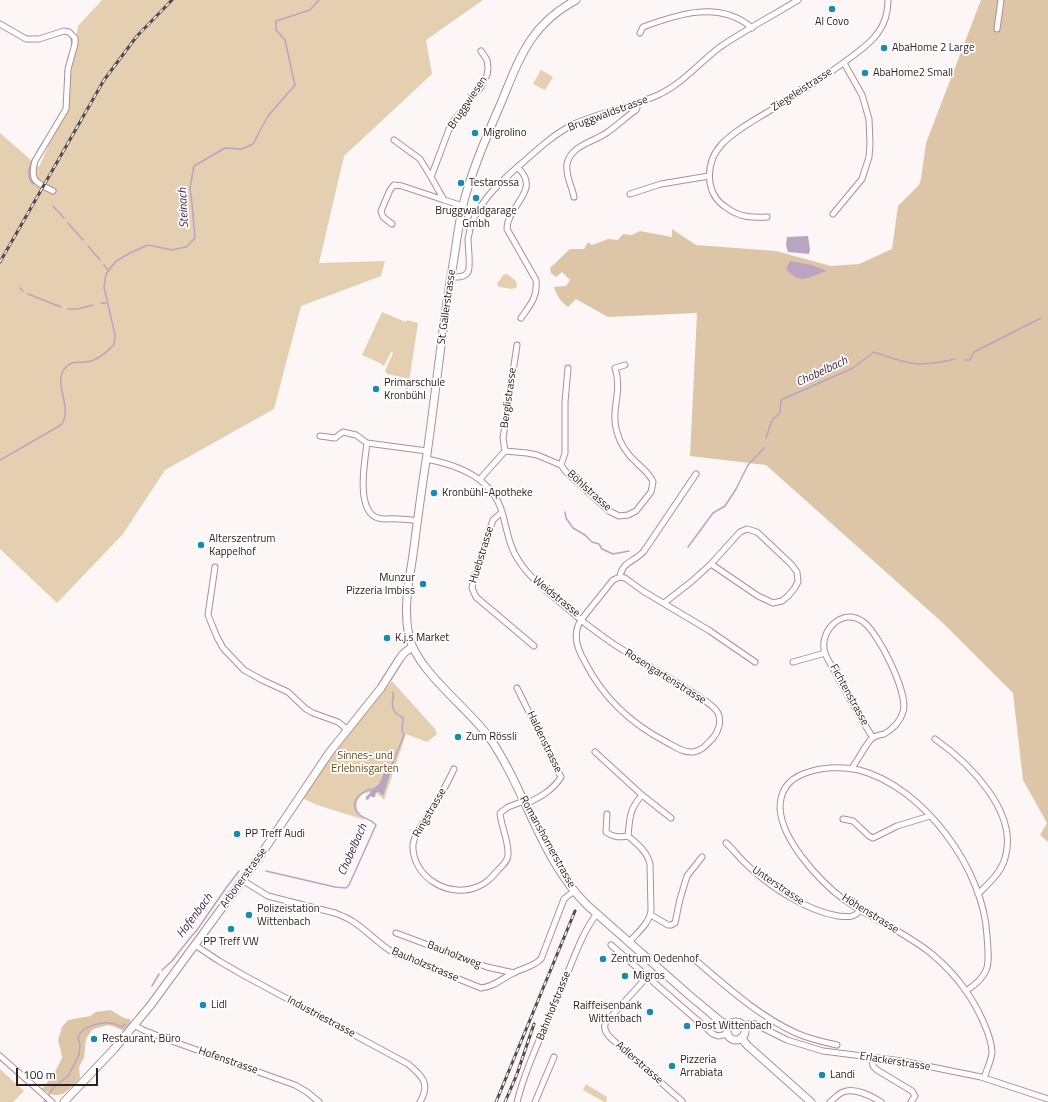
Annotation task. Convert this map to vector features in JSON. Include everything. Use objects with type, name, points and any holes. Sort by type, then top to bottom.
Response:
[{"type":"main road","name":"St. Gallerstrasse","points":[[412,647],[407,627],[406,610],[451,277],[463,206],[478,160],[522,52],[534,34],[546,21],[560,9],[576,0]]},
{"type":"main road","name":"Arbonerstrasse","points":[[64,1102],[134,1025],[195,945],[281,826],[318,768],[386,683],[400,658],[412,647]]},
{"type":"main road","name":"Romanshornerstrasse","points":[[412,647],[438,681],[489,736],[504,761],[553,859],[574,891],[628,942],[713,1015],[729,1026]]},
{"type":"main road","points":[[736,1022],[743,1026],[745,1033],[741,1038],[735,1040],[730,1038],[728,1034],[729,1026],[736,1022]]},
{"type":"main road","points":[[741,1038],[751,1049],[811,1102]]},
{"type":"street","name":"Bruggwaldstrasse","points":[[451,277],[460,277],[468,272],[469,238],[472,224],[476,213],[489,194],[543,144],[561,131],[576,124],[658,95],[673,87],[720,47],[798,0]]},
{"type":"street","name":"Ziegeleistrasse","points":[[709,176],[711,162],[714,156],[730,137],[844,63],[870,42],[877,35],[887,16],[888,0]]},
{"type":"street","points":[[998,29],[1002,0]]},
{"type":"street","points":[[640,33],[643,27],[657,22],[685,14],[705,11],[719,12],[729,15],[737,18],[752,28]]},
{"type":"street","points":[[0,24],[26,39],[38,39],[64,31],[69,32],[75,38],[75,44],[68,69],[66,109],[35,161],[32,169],[35,181],[53,191]]},
{"type":"street","name":"Bruggwiesen","points":[[431,177],[451,124],[481,87],[487,76],[487,60],[481,51]]},
{"type":"street","points":[[833,214],[860,182],[866,165],[870,144],[869,119],[864,100],[858,85],[844,63]]},
{"type":"street","points":[[574,197],[567,168],[569,157],[578,147],[608,132],[636,110],[638,108],[636,103]]},
{"type":"street","points":[[394,140],[420,159],[444,200]]},
{"type":"street","points":[[517,167],[524,174],[527,187],[509,219],[508,229],[536,280],[536,295],[521,318]]},
{"type":"street","points":[[630,194],[662,184],[709,176],[714,193],[718,200],[727,208],[752,218],[767,218]]},
{"type":"street","points":[[392,224],[383,217],[381,211],[390,190],[394,185],[402,186],[463,206]]},
{"type":"street","name":"Berglistrasse","points":[[505,451],[503,438],[517,345]]},
{"type":"street","name":"Böhlstrasse","points":[[505,451],[537,455],[561,465],[566,472],[600,504],[614,514],[624,516],[636,511],[651,492],[653,482],[648,473],[629,454],[617,432],[615,412],[619,382],[615,368],[625,365]]},
{"type":"street","points":[[561,465],[565,453],[565,402],[568,368]]},
{"type":"street","points":[[320,436],[335,438],[343,432],[356,435],[367,443],[363,474],[363,493],[368,509],[374,516],[379,518],[399,518],[418,521]]},
{"type":"street","name":"Weidstrasse","points":[[367,443],[427,455],[480,480],[493,492],[502,512],[513,552],[519,562],[534,580],[581,620],[613,580],[620,577],[621,569],[639,557],[644,551],[696,474]]},
{"type":"street","points":[[480,480],[505,451]]},
{"type":"street","name":"Huebstrasse","points":[[502,512],[493,520],[474,576],[472,588],[476,597],[534,646]]},
{"type":"street","points":[[664,603],[711,564],[740,532],[746,529],[751,530],[762,537],[792,564],[797,572],[798,582],[788,596],[782,601],[773,603],[758,596],[711,564]]},
{"type":"street","points":[[215,567],[208,615],[217,638],[223,648],[244,670],[288,692],[306,709],[338,722],[348,730]]},
{"type":"street","points":[[620,577],[625,578],[643,591],[710,631],[755,662]]},
{"type":"street","name":"Fichtenstrasse","points":[[852,768],[873,738],[884,734],[898,724],[905,704],[894,671],[882,647],[866,624],[858,618],[849,617],[839,620],[828,629],[824,637],[825,653],[852,704],[873,738]]},
{"type":"street","name":"Rosengartenstrasse","points":[[581,620],[604,638],[669,677],[716,711],[720,718],[718,731],[706,746],[700,750],[692,752],[685,752],[678,749],[656,737],[610,700],[601,689],[582,657],[576,638],[577,628],[581,620]]},
{"type":"street","name":"Fichtenstrasse","points":[[793,662],[825,653]]},
{"type":"street","name":"Haldenstrasse","points":[[517,688],[561,777],[555,787],[546,794],[525,803]]},
{"type":"street","points":[[935,739],[949,749],[970,769],[984,786],[1003,816],[1007,830],[1006,852],[1002,866],[996,876],[978,894]]},
{"type":"street","points":[[595,752],[642,795],[671,818]]},
{"type":"street","name":"Höhenstrasse","points":[[966,991],[976,984],[983,976],[989,965],[987,930],[983,908],[970,872],[959,852],[940,827],[907,795],[890,783],[868,772],[852,768],[831,768],[809,771],[792,780],[782,793],[781,814],[789,838],[808,864],[835,892],[860,910],[914,941],[933,954],[953,975],[966,991],[980,1017],[991,1045],[990,1062],[984,1078]]},
{"type":"street","name":"Ringstrasse","points":[[454,769],[413,842],[414,854],[420,871],[427,879],[440,886],[454,890],[468,890],[477,887],[490,879],[504,864],[508,855],[500,813],[508,807],[525,803]]},
{"type":"street","points":[[628,836],[631,809],[642,795]]},
{"type":"street","points":[[607,814],[606,832],[611,836],[618,838],[628,836]]},
{"type":"street","points":[[843,819],[853,821],[873,838],[897,826],[930,816]]},
{"type":"street","points":[[628,836],[646,853],[650,864],[651,915],[628,942]]},
{"type":"street","name":"Unterstrasse","points":[[726,842],[743,861],[764,880],[801,904],[819,911],[845,917],[855,915],[860,910]]},
{"type":"street","points":[[651,915],[668,925],[675,923],[681,892],[687,876],[702,857]]},
{"type":"street","name":"Bauholzstrasse","points":[[242,880],[268,896],[344,916],[359,926],[378,943],[394,953],[481,988],[489,988],[514,973],[535,964],[541,959],[564,899],[574,891]]},
{"type":"street","name":"Bahnhofstrasse","points":[[518,1102],[526,1074],[573,961],[590,924],[597,914]]},
{"type":"street","name":"Bauholzweg","points":[[396,933],[487,967],[514,973]]},
{"type":"street","name":"Industriestrasse","points":[[195,945],[245,976],[408,1064],[418,1072],[424,1081],[424,1093],[420,1102]]},
{"type":"street","points":[[611,945],[713,1034],[718,1036],[728,1034]]},
{"type":"street","points":[[694,959],[736,995],[756,1010],[779,1024],[796,1033],[837,1045]]},
{"type":"street","name":"Adlerstrasse","points":[[647,977],[606,1022],[604,1028],[609,1036],[682,1101]]},
{"type":"street","name":"Erlackerstrasse","points":[[743,1026],[751,1023],[755,1024],[801,1045],[823,1051],[902,1061],[984,1078],[1048,1099]]},
{"type":"street","points":[[774,1033],[779,1024]]},
{"type":"street","name":"Hofenstrasse","points":[[134,1025],[154,1035],[295,1085],[307,1092],[319,1102]]},
{"type":"street","points":[[0,1056],[52,1102]]},
{"type":"street","points":[[535,1102],[554,1057]]},
{"type":"street","points":[[872,1058],[873,1066],[877,1070],[912,1091],[915,1096],[911,1102]]},
{"type":"street","points":[[830,1102],[840,1093],[847,1090],[862,1093],[880,1102]]},
{"type":"green space","points":[[102,0],[483,0],[426,40],[432,74],[344,156],[319,263],[385,261],[381,276],[301,306],[274,409],[165,470],[123,534],[57,603],[0,549],[0,133],[39,167],[66,106],[78,26]]},
{"type":"green space","points":[[541,70],[553,77],[545,90],[533,84]]},
{"type":"green space","points":[[507,274],[516,281],[517,287],[512,289],[499,287],[497,284],[503,275]]},
{"type":"green space","points":[[382,312],[406,322],[407,320],[418,323],[406,401],[404,401],[406,378],[387,374],[385,371],[393,353],[391,352],[384,366],[362,355]]},
{"type":"green space","name":"Sinnes- und Erlebnisgarten","points":[[392,681],[435,729],[437,734],[427,742],[406,734],[384,800],[379,795],[372,792],[361,795],[358,800],[357,806],[359,813],[365,820],[317,805],[302,798],[316,776]]},
{"type":"green space","points":[[0,1069],[24,1091],[13,1102],[0,1102]]},
{"type":"green space","points":[[586,1084],[607,1097],[606,1102],[583,1090]]},
{"type":"shaded area","points":[[981,0],[1048,0],[1048,842],[1040,835],[1047,823],[1023,780],[1013,693],[944,624],[766,465],[690,456],[697,313],[608,317],[576,299],[568,307],[559,298],[554,287],[566,286],[570,280],[562,272],[556,277],[551,273],[550,268],[570,249],[584,249],[588,242],[592,245],[608,239],[618,240],[623,234],[632,235],[640,231],[672,237],[672,229],[696,245],[776,251],[831,266],[859,264],[892,249],[898,206],[919,185],[926,143]]},
{"type":"shaded area","points":[[808,236],[810,250],[809,254],[788,252],[786,245],[787,237]]},
{"type":"shaded area","points":[[790,261],[812,265],[827,271],[801,279],[786,269]]},
{"type":"shaded area","points":[[395,759],[383,796],[379,792],[376,792],[375,797],[370,796],[369,799],[366,800],[366,797],[371,790],[379,784],[386,769]]},
{"type":"shaded area","points":[[110,1010],[130,1019],[131,1023],[124,1031],[108,1025],[92,1030],[86,1039],[84,1058],[79,1067],[80,1078],[63,1094],[54,1095],[42,1089],[54,1074],[62,1058],[58,1040],[62,1027],[68,1020],[90,1016],[96,1012]]},
{"type":"waterway","name":"Steinach","points":[[0,460],[61,425],[65,411],[61,381],[65,368],[71,363],[94,360],[114,345],[115,335],[104,287],[106,274],[115,262],[148,245],[172,250],[186,247],[195,238],[190,188],[194,166],[225,148],[242,149],[253,144],[268,116],[295,85],[285,40],[276,30],[276,21],[310,10],[319,0]]},
{"type":"waterway","points":[[71,37],[72,45]]},
{"type":"waterway","points":[[65,72],[69,55]]},
{"type":"waterway","points":[[36,154],[43,142]]},
{"type":"waterway","points":[[33,159],[29,169],[29,178],[33,184]]},
{"type":"waterway","points":[[53,206],[64,218]]},
{"type":"waterway","points":[[68,223],[83,240]]},
{"type":"waterway","points":[[88,246],[100,260]]},
{"type":"waterway","name":"Steinach","points":[[104,265],[109,271]]},
{"type":"waterway","points":[[20,288],[23,291]]},
{"type":"waterway","points":[[28,294],[61,307]]},
{"type":"waterway","name":"Steinach","points":[[101,303],[107,303]]},
{"type":"waterway","points":[[68,309],[77,309],[93,305]]},
{"type":"waterway","name":"Chobelbach","points":[[965,360],[970,360],[974,352],[1041,318]]},
{"type":"waterway","name":"Chobelbach","points":[[766,438],[772,420],[780,413],[781,400],[853,368],[874,352],[905,362],[923,364],[955,359]]},
{"type":"waterway","name":"Chobelbach","points":[[688,547],[713,513],[725,506],[736,489],[748,465],[764,448]]},
{"type":"waterway","name":"Chobelbach","points":[[565,512],[566,518],[573,528],[585,535],[592,542],[599,544],[602,549],[613,554],[629,551]]},
{"type":"waterway","name":"Chobelbach","points":[[393,692],[392,705],[396,713],[403,718],[402,730],[404,735],[394,760]]},
{"type":"waterway","name":"Chobelbach","points":[[266,871],[335,887],[346,888],[349,885],[376,825],[372,821],[360,815],[356,811],[355,807],[356,799],[371,789]]},
{"type":"waterway","name":"Hofenbach","points":[[162,970],[172,961],[197,930],[239,871]]},
{"type":"waterway","name":"Hofenbach","points":[[152,986],[159,974]]},
{"type":"waterway","name":"Hofenbach","points":[[44,1102],[54,1087],[68,1076],[79,1055],[80,1045],[78,1037],[83,1030],[100,1023],[113,1023],[122,1027],[125,1024]]},
{"type":"railway","points":[[0,262],[104,80],[137,36],[172,0]]},
{"type":"railway","points":[[496,1102],[575,911]]},
{"type":"railway","points":[[505,1102],[517,1074],[534,1024]]},
{"type":"place","name":"Al Covo","points":[[832,9]]},
{"type":"place","name":"AbaHome 2 Large","points":[[884,48]]},
{"type":"place","name":"AbaHome2 Small","points":[[865,73]]},
{"type":"place","name":"Migrolino","points":[[475,133]]},
{"type":"place","name":"Testarossa","points":[[461,183]]},
{"type":"place","name":"Bruggwaldgarage Gmbh","points":[[476,198]]},
{"type":"place","name":"Primarschule Kronbühl","points":[[376,389]]},
{"type":"place","name":"Kronbühl-Apotheke","points":[[434,493]]},
{"type":"place","name":"Alterszentrum Kappelhof","points":[[201,545]]},
{"type":"place","name":"Munzur Pizzeria Imbiss","points":[[423,584]]},
{"type":"place","name":"K.j.s Market","points":[[387,638]]},
{"type":"place","name":"Zum Rössli","points":[[458,737]]},
{"type":"place","name":"PP Treff Audi","points":[[237,834]]},
{"type":"place","name":"Polizeistation Wittenbach","points":[[249,915]]},
{"type":"place","name":"PP Treff VW","points":[[231,929]]},
{"type":"place","name":"Zentrum Oedenhof","points":[[603,959]]},
{"type":"place","name":"Migros","points":[[625,976]]},
{"type":"place","name":"Lidl","points":[[203,1005]]},
{"type":"place","name":"Raiffeisenbank Wittenbach","points":[[650,1012]]},
{"type":"place","name":"Post Wittenbach","points":[[687,1026]]},
{"type":"place","name":"Restaurant, Büro","points":[[94,1039]]},
{"type":"place","name":"Pizzeria Arrabiata","points":[[672,1066]]},
{"type":"place","name":"Landi","points":[[822,1075]]}]
